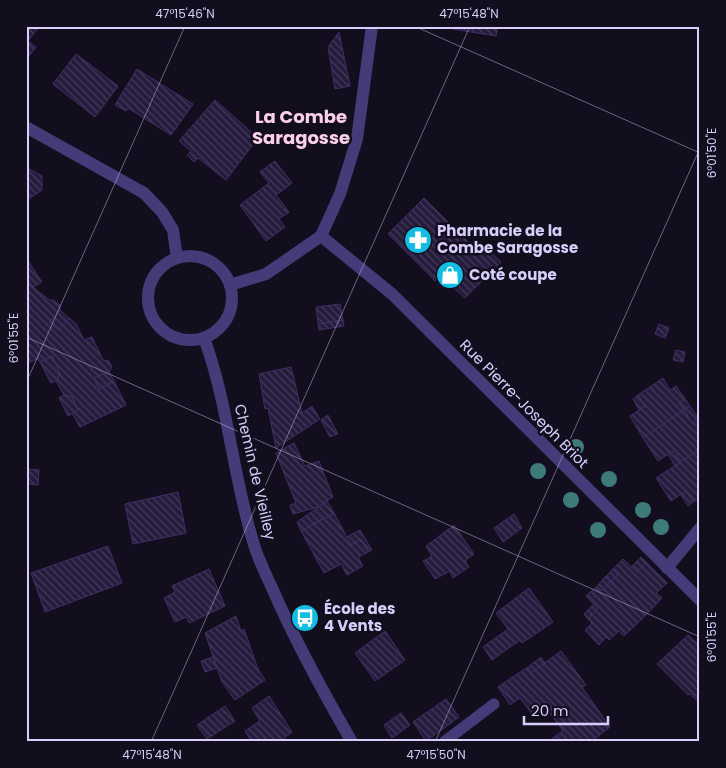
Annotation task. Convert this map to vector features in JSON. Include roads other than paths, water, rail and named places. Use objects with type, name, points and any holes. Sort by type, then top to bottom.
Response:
[{"type":"street","points":[[230,285],[266,274],[321,236],[340,194],[357,139],[372,26]]},
{"type":"street","points":[[26,127],[144,193],[162,212],[173,230],[177,258]]},
{"type":"street","name":"Rue Pierre-Joseph Briot","points":[[321,236],[392,294],[700,600]]},
{"type":"street","points":[[190,256],[203,258],[215,264],[224,273],[230,285],[232,298],[230,311],[220,328],[204,338],[191,341],[178,339],[166,333],[156,324],[150,312],[148,299],[150,286],[165,264],[177,258],[190,256]]},
{"type":"street","name":"Chemin de Vieilley","points":[[204,338],[216,370],[239,490],[256,550],[290,628],[352,742]]},
{"type":"street","points":[[667,568],[700,528]]},
{"type":"lane","points":[[444,742],[494,704]]},
{"type":"place","name":"Pharmacie de la Combe Saragosse","points":[[418,240]]},
{"type":"place","name":"Coté coupe","points":[[450,275]]},
{"type":"place","name":"École des 4 Vents","points":[[305,618]]},
{"type":"district","name":"La Combe Saragosse","points":[[301,127]]}]
